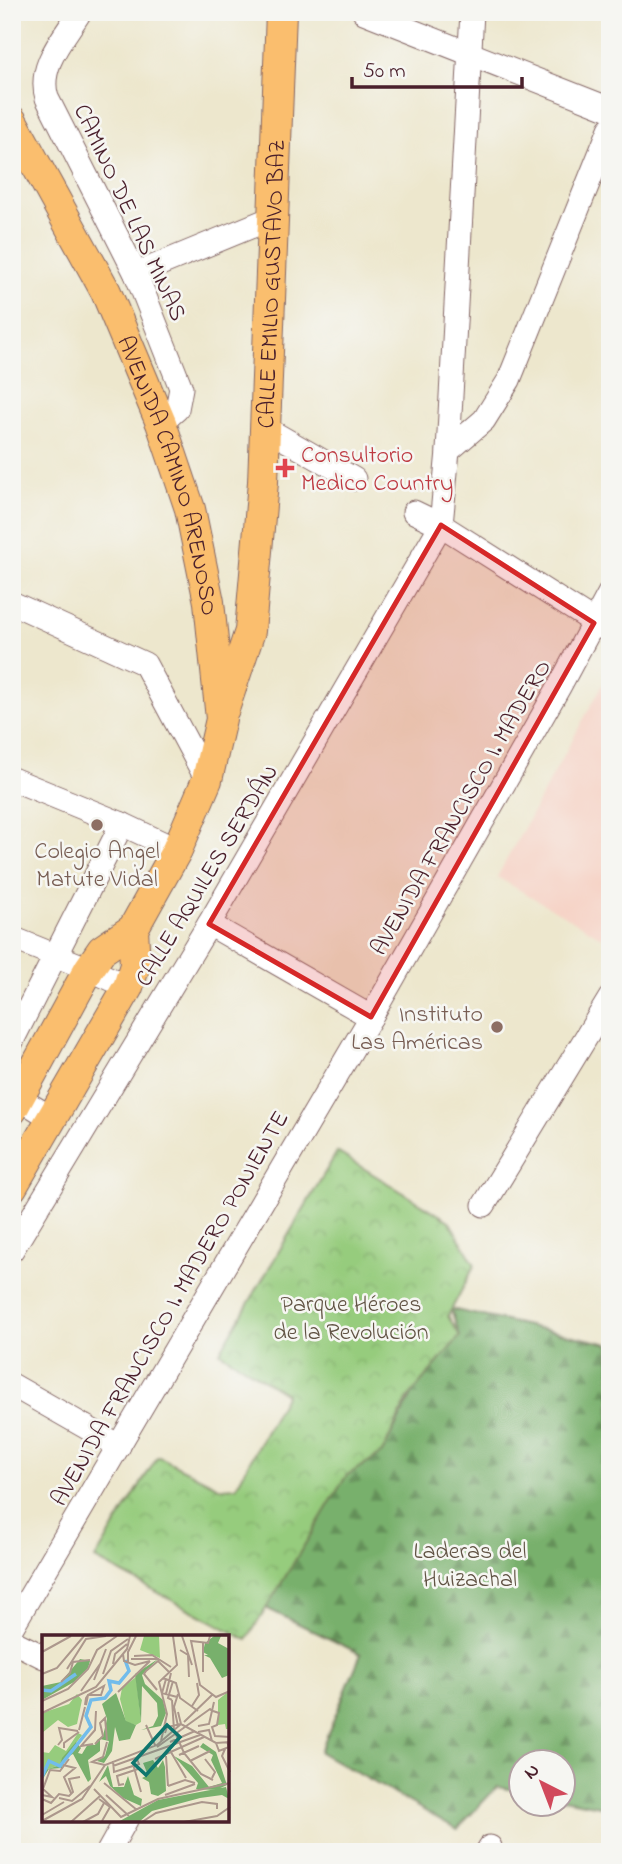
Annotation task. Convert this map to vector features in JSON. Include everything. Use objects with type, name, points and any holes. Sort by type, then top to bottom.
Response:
[{"type":"main road","name":"CALLE EMILIO GUSTAVO BAZ","points":[[221,719],[250,631],[263,482],[281,12]]},
{"type":"main road","name":"AVENIDA CAMINO ARENOSO","points":[[12,121],[106,292],[161,423],[190,509],[209,602],[221,719],[207,780],[177,850],[133,929]]},
{"type":"main road","points":[[15,1101],[102,950],[133,929]]},
{"type":"main road","points":[[12,1187],[128,987],[135,965],[133,929]]},
{"type":"street","name":"CAMINO DE LAS MINAS","points":[[80,12],[50,59],[44,73],[43,86],[136,274],[181,388],[177,409],[161,423]]},
{"type":"street","points":[[363,12],[469,56],[610,109]]},
{"type":"street","points":[[441,525],[448,451],[472,12]]},
{"type":"street","points":[[448,451],[484,420],[509,380],[610,129]]},
{"type":"street","points":[[136,274],[272,218]]},
{"type":"street","points":[[265,428],[354,479]]},
{"type":"street","points":[[414,512],[441,525],[602,628]]},
{"type":"street","name":"CALLE AQUILES SERDÁN","points":[[12,1250],[209,923],[441,525]]},
{"type":"street","name":"AVENIDA FRANCISCO I. MADERO","points":[[371,1017],[559,687],[602,628],[610,592]]},
{"type":"street","points":[[12,603],[145,664],[207,780]]},
{"type":"street","points":[[12,779],[122,824],[177,850]]},
{"type":"street","points":[[12,1041],[122,824]]},
{"type":"street","points":[[209,923],[371,1017]]},
{"type":"street","points":[[12,939],[128,987]]},
{"type":"street","points":[[484,1205],[610,998]]},
{"type":"street","name":"AVENIDA FRANCISCO I. MADERO PONIENTE","points":[[12,1627],[371,1017]]},
{"type":"street","points":[[15,1101],[53,1119]]},
{"type":"street","points":[[12,1385],[118,1446]]},
{"type":"street","points":[[12,1641],[42,1656]]},
{"type":"street","points":[[108,1852],[125,1822]]},
{"type":"highlighted area","points":[[441,525],[594,623],[371,1017],[209,924]]},
{"type":"shaded area","points":[[610,671],[610,942],[497,877]]},
{"type":"green space","name":"Parque Héroes de la Revolución","points":[[337,1152],[449,1221],[475,1265],[448,1316],[460,1336],[408,1398],[382,1453],[346,1476],[247,1640],[95,1559],[158,1456],[221,1488],[236,1487],[286,1394],[220,1352]]},
{"type":"green space","name":"Laderas del Huizachal","points":[[451,1309],[610,1344],[610,1808],[576,1801],[576,1748],[506,1748],[506,1789],[497,1787],[457,1829],[320,1752],[361,1654],[266,1608],[346,1476],[382,1453],[414,1391],[460,1336]]},
{"type":"place","name":"Consultorio Medico Country","points":[[285,468]]},
{"type":"place","name":"Colegio Angel Matute Vidal","points":[[97,825]]},
{"type":"place","name":"Instituto Las Américas","points":[[497,1027]]}]
